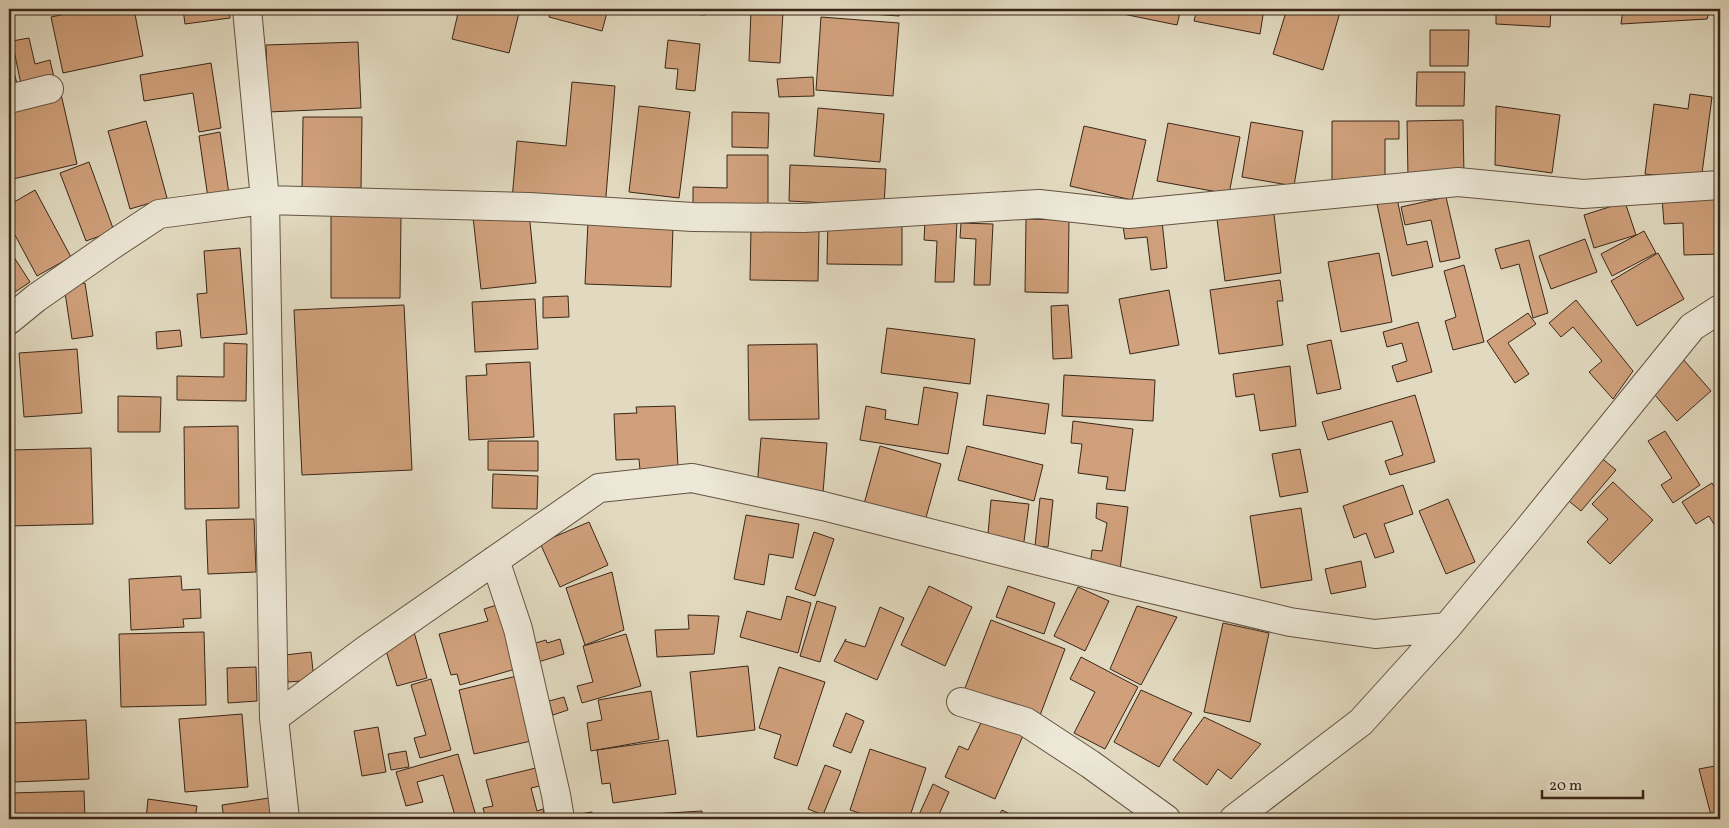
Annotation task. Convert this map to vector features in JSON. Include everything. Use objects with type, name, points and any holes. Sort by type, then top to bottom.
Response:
[{"type":"street","points":[[247,9],[265,200],[274,718],[285,819]]},
{"type":"street","points":[[9,100],[49,89]]},
{"type":"street","points":[[9,320],[36,298],[159,214],[265,200],[529,206],[693,217],[804,218],[1039,204],[1129,214],[1458,182],[1583,194],[1720,185]]},
{"type":"street","points":[[1234,819],[1360,722],[1447,627],[1692,327],[1720,309]]},
{"type":"street","points":[[274,718],[367,649],[598,488],[692,478],[823,506],[1126,583],[1290,622],[1375,634],[1447,627]]},
{"type":"street","points":[[496,560],[518,629],[560,819]]},
{"type":"street","points":[[961,702],[1026,722],[1090,764],[1166,819]]},
{"type":"building","points":[[89,9],[134,9],[143,56],[63,73],[51,17]]},
{"type":"building","points":[[183,9],[229,9],[230,18],[185,24]]},
{"type":"building","points":[[459,9],[520,9],[509,53],[452,39]]},
{"type":"building","points":[[551,9],[608,9],[602,31],[549,17]]},
{"type":"building","points":[[633,9],[706,9],[705,15]]},
{"type":"building","points":[[845,9],[900,9],[899,16],[845,12]]},
{"type":"building","points":[[1124,9],[1181,9],[1177,25],[1123,14]]},
{"type":"building","points":[[1197,9],[1264,9],[1260,34],[1194,21]]},
{"type":"building","points":[[1287,9],[1341,9],[1323,70],[1273,54]]},
{"type":"building","points":[[1496,9],[1551,9],[1550,27],[1496,24]]},
{"type":"building","points":[[1623,9],[1710,9],[1707,19],[1621,24]]},
{"type":"building","points":[[751,11],[783,12],[780,63],[749,61]]},
{"type":"building","points":[[821,17],[899,23],[893,96],[816,90]]},
{"type":"building","points":[[1430,30],[1469,30],[1468,66],[1430,66]]},
{"type":"building","points":[[29,38],[35,64],[50,60],[55,82],[22,89],[12,41]]},
{"type":"building","points":[[668,40],[700,44],[695,91],[676,89],[678,69],[665,68]]},
{"type":"building","points":[[358,42],[361,108],[268,112],[266,45]]},
{"type":"building","points":[[211,63],[221,128],[199,132],[193,93],[144,101],[140,75]]},
{"type":"building","points":[[14,72],[19,92],[9,94],[9,73]]},
{"type":"building","points":[[1417,72],[1465,72],[1464,106],[1416,106]]},
{"type":"building","points":[[813,77],[814,96],[779,97],[777,79]]},
{"type":"building","points":[[572,82],[615,86],[605,208],[512,200],[517,141],[566,146]]},
{"type":"building","points":[[61,94],[77,164],[13,179],[9,159],[9,106]]},
{"type":"building","points":[[1690,94],[1712,97],[1701,181],[1645,174],[1654,104],[1688,109]]},
{"type":"building","points":[[639,106],[690,112],[679,198],[629,192]]},
{"type":"building","points":[[1496,106],[1560,115],[1552,173],[1495,165]]},
{"type":"building","points":[[818,108],[884,114],[880,162],[814,156]]},
{"type":"building","points":[[732,112],[769,113],[768,148],[732,147]]},
{"type":"building","points":[[303,117],[362,117],[361,188],[302,188]]},
{"type":"building","points":[[1463,120],[1464,176],[1408,177],[1407,121]]},
{"type":"building","points":[[146,121],[167,198],[130,209],[108,131]]},
{"type":"building","points":[[1332,121],[1399,121],[1399,139],[1385,139],[1385,187],[1332,187]]},
{"type":"building","points":[[1251,122],[1303,131],[1294,186],[1242,177]]},
{"type":"building","points":[[1168,123],[1240,137],[1229,194],[1157,181]]},
{"type":"building","points":[[1084,126],[1146,140],[1132,200],[1070,186]]},
{"type":"building","points":[[220,132],[229,194],[208,198],[199,136]]},
{"type":"building","points":[[727,155],[768,155],[768,209],[693,209],[693,187],[727,188]]},
{"type":"building","points":[[89,162],[114,231],[86,241],[60,173]]},
{"type":"building","points":[[790,165],[886,169],[884,206],[789,201]]},
{"type":"building","points":[[35,190],[71,257],[37,276],[9,224],[9,205]]},
{"type":"building","points":[[1396,194],[1407,245],[1427,241],[1433,267],[1392,276],[1376,199]]},
{"type":"building","points":[[1720,196],[1720,254],[1684,255],[1683,223],[1664,224],[1662,198]]},
{"type":"building","points":[[1446,197],[1460,258],[1440,262],[1431,220],[1405,225],[1401,207]]},
{"type":"building","points":[[1625,202],[1636,235],[1594,248],[1584,215]]},
{"type":"building","points":[[1273,206],[1281,273],[1225,281],[1216,212]]},
{"type":"building","points":[[529,212],[536,283],[481,289],[473,217]]},
{"type":"building","points":[[331,215],[401,216],[400,298],[331,298]]},
{"type":"building","points":[[828,219],[902,220],[902,265],[827,264]]},
{"type":"building","points":[[1026,219],[1069,220],[1068,293],[1025,292]]},
{"type":"building","points":[[925,221],[957,222],[954,282],[935,282],[937,241],[924,240]]},
{"type":"building","points":[[1162,221],[1167,268],[1151,270],[1147,237],[1125,239],[1123,226]]},
{"type":"building","points":[[588,222],[673,226],[671,287],[585,284]]},
{"type":"building","points":[[961,223],[993,224],[990,285],[974,285],[976,239],[960,238]]},
{"type":"building","points":[[751,228],[819,230],[818,281],[750,280]]},
{"type":"building","points":[[1644,231],[1656,253],[1612,276],[1601,254]]},
{"type":"building","points":[[1585,239],[1597,272],[1551,289],[1539,256]]},
{"type":"building","points":[[1529,240],[1548,313],[1533,318],[1519,264],[1501,269],[1495,249]]},
{"type":"building","points":[[240,248],[247,334],[201,338],[197,294],[207,293],[204,251]]},
{"type":"building","points":[[9,252],[30,282],[9,296]]},
{"type":"building","points":[[1379,253],[1392,322],[1341,332],[1328,262]]},
{"type":"building","points":[[1658,253],[1684,299],[1637,326],[1611,281]]},
{"type":"building","points":[[1464,265],[1484,342],[1453,350],[1445,321],[1456,317],[1444,271]]},
{"type":"building","points":[[1280,280],[1283,301],[1277,301],[1283,345],[1219,354],[1210,290]]},
{"type":"building","points":[[85,283],[93,336],[72,339],[64,286]]},
{"type":"building","points":[[1169,290],[1179,345],[1130,354],[1119,299]]},
{"type":"building","points":[[568,296],[569,317],[543,318],[543,297]]},
{"type":"building","points":[[535,299],[538,349],[475,352],[472,302]]},
{"type":"building","points":[[1576,300],[1633,371],[1613,399],[1589,372],[1602,361],[1573,327],[1561,337],[1549,323]]},
{"type":"building","points":[[404,305],[412,470],[302,475],[294,310]]},
{"type":"building","points":[[1068,305],[1072,358],[1053,359],[1051,306]]},
{"type":"building","points":[[1528,313],[1536,324],[1508,343],[1529,374],[1515,383],[1487,341]]},
{"type":"building","points":[[1418,322],[1432,372],[1397,382],[1392,366],[1407,361],[1402,343],[1387,347],[1383,332]]},
{"type":"building","points":[[887,328],[975,339],[970,384],[881,373]]},
{"type":"building","points":[[180,330],[182,346],[157,349],[156,332]]},
{"type":"building","points":[[1331,340],[1341,389],[1317,394],[1307,345]]},
{"type":"building","points":[[224,343],[247,344],[246,401],[177,400],[177,376],[224,377]]},
{"type":"building","points":[[817,344],[819,419],[749,420],[748,345]]},
{"type":"building","points":[[77,349],[82,413],[24,417],[19,353]]},
{"type":"building","points":[[1682,358],[1711,391],[1677,421],[1649,388]]},
{"type":"building","points":[[530,362],[534,437],[469,440],[466,376],[487,375],[486,364]]},
{"type":"building","points":[[1290,366],[1296,426],[1260,431],[1254,394],[1236,397],[1233,374]]},
{"type":"building","points":[[1064,375],[1155,380],[1153,421],[1062,416]]},
{"type":"building","points":[[924,387],[958,393],[948,454],[860,440],[866,406],[886,410],[885,419],[918,425]]},
{"type":"building","points":[[987,395],[1049,404],[1045,434],[983,425]]},
{"type":"building","points":[[1415,395],[1435,462],[1390,475],[1385,461],[1403,455],[1392,421],[1328,440],[1322,422]]},
{"type":"building","points":[[118,396],[161,397],[160,432],[118,432]]},
{"type":"building","points":[[675,406],[678,467],[640,470],[639,459],[616,460],[614,414],[637,413],[636,407]]},
{"type":"building","points":[[1073,421],[1133,429],[1125,491],[1106,489],[1108,477],[1078,473],[1082,444],[1071,443]]},
{"type":"building","points":[[238,426],[239,508],[185,509],[184,427]]},
{"type":"building","points":[[1665,431],[1700,485],[1673,503],[1661,485],[1672,478],[1648,441]]},
{"type":"building","points":[[761,438],[827,443],[823,493],[757,488]]},
{"type":"building","points":[[488,441],[538,441],[538,471],[488,470]]},
{"type":"building","points":[[880,446],[941,464],[925,521],[864,504]]},
{"type":"building","points":[[967,446],[1043,465],[1034,501],[958,480]]},
{"type":"building","points":[[91,448],[93,524],[9,526],[9,450]]},
{"type":"building","points":[[1300,449],[1308,492],[1280,497],[1272,454]]},
{"type":"building","points":[[1599,456],[1616,470],[1581,511],[1564,497]]},
{"type":"building","points":[[493,474],[538,476],[537,509],[492,508]]},
{"type":"building","points":[[1613,482],[1653,520],[1610,564],[1587,542],[1608,519],[1592,504]]},
{"type":"building","points":[[1712,483],[1720,496],[1720,534],[1709,516],[1696,524],[1682,502]]},
{"type":"building","points":[[1403,485],[1413,514],[1384,524],[1394,552],[1375,558],[1366,533],[1354,538],[1343,506]]},
{"type":"building","points":[[1040,498],[1053,500],[1048,547],[1035,546]]},
{"type":"building","points":[[1448,499],[1475,562],[1446,574],[1419,511]]},
{"type":"building","points":[[991,500],[1029,504],[1023,549],[987,545]]},
{"type":"building","points":[[1097,503],[1128,507],[1120,570],[1090,567],[1092,550],[1102,551],[1107,523],[1096,518]]},
{"type":"building","points":[[1301,508],[1312,580],[1261,588],[1250,516]]},
{"type":"building","points":[[746,515],[799,524],[793,558],[769,554],[764,585],[734,579]]},
{"type":"building","points":[[254,519],[256,572],[208,574],[206,520]]},
{"type":"building","points":[[589,522],[608,565],[560,587],[540,543]]},
{"type":"building","points":[[814,532],[834,539],[815,596],[795,589]]},
{"type":"building","points":[[1361,561],[1366,587],[1331,594],[1325,569]]},
{"type":"building","points":[[612,572],[624,630],[585,645],[566,588]]},
{"type":"building","points":[[181,576],[182,590],[200,589],[201,618],[183,619],[184,627],[131,630],[129,579]]},
{"type":"building","points":[[929,586],[972,607],[945,666],[901,645]]},
{"type":"building","points":[[1008,586],[1055,603],[1044,634],[996,617]]},
{"type":"building","points":[[1078,587],[1109,601],[1085,651],[1054,636]]},
{"type":"building","points":[[787,596],[811,603],[798,653],[740,637],[747,611],[781,620]]},
{"type":"building","points":[[817,601],[836,607],[820,662],[800,656]]},
{"type":"building","points":[[500,604],[519,668],[460,685],[457,674],[451,675],[439,634],[488,621],[484,609]]},
{"type":"building","points":[[1137,606],[1177,617],[1141,685],[1110,669]]},
{"type":"building","points":[[880,607],[904,618],[877,680],[834,661],[846,639],[845,641],[865,647]]},
{"type":"building","points":[[688,615],[719,616],[714,654],[657,657],[655,630],[689,629]]},
{"type":"building","points":[[991,620],[1065,649],[1039,718],[965,688]]},
{"type":"building","points":[[1223,623],[1269,633],[1250,722],[1204,712]]},
{"type":"building","points":[[204,632],[206,705],[121,707],[119,634]]},
{"type":"building","points":[[414,632],[427,678],[397,686],[383,641]]},
{"type":"building","points":[[626,634],[641,686],[582,703],[577,686],[593,682],[583,646]]},
{"type":"building","points":[[560,639],[564,654],[535,663],[529,645],[546,640],[547,643]]},
{"type":"building","points":[[311,652],[314,680],[288,682],[285,655]]},
{"type":"building","points":[[1081,657],[1138,687],[1105,749],[1074,733],[1095,692],[1070,679]]},
{"type":"building","points":[[748,666],[755,730],[697,737],[690,672]]},
{"type":"building","points":[[256,667],[257,701],[228,703],[227,668]]},
{"type":"building","points":[[779,667],[825,682],[797,766],[774,758],[781,735],[759,728]]},
{"type":"building","points":[[517,676],[531,741],[474,754],[459,690]]},
{"type":"building","points":[[431,679],[451,750],[420,758],[414,738],[426,735],[411,685]]},
{"type":"building","points":[[1141,690],[1192,713],[1159,767],[1114,742]]},
{"type":"building","points":[[651,691],[659,739],[591,751],[587,723],[602,720],[598,700]]},
{"type":"building","points":[[564,697],[568,710],[553,715],[549,701]]},
{"type":"building","points":[[986,712],[1026,729],[995,799],[945,777],[959,746],[968,750]]},
{"type":"building","points":[[846,713],[864,721],[851,753],[833,746]]},
{"type":"building","points":[[242,714],[248,787],[185,792],[179,719]]},
{"type":"building","points":[[1204,717],[1261,744],[1231,779],[1218,769],[1207,785],[1173,760]]},
{"type":"building","points":[[86,720],[89,779],[14,782],[12,723]]},
{"type":"building","points":[[378,727],[386,772],[362,776],[354,731]]},
{"type":"building","points":[[668,740],[676,794],[613,803],[610,783],[602,784],[597,750]]},
{"type":"building","points":[[870,749],[926,768],[909,819],[878,819],[850,810]]},
{"type":"building","points":[[406,751],[409,767],[391,770],[388,754]]},
{"type":"building","points":[[458,754],[476,816],[456,819],[443,775],[417,782],[423,802],[406,806],[396,772]]},
{"type":"building","points":[[825,765],[841,771],[823,815],[808,809]]},
{"type":"building","points":[[1720,765],[1720,819],[1712,819],[1699,769]]},
{"type":"building","points":[[540,767],[544,785],[531,788],[537,811],[543,809],[545,819],[486,819],[483,808],[493,806],[486,780]]},
{"type":"building","points":[[933,784],[949,792],[937,819],[917,819]]},
{"type":"building","points":[[84,791],[85,819],[12,819],[11,793]]},
{"type":"building","points":[[269,798],[272,819],[224,819],[222,805]]},
{"type":"building","points":[[148,799],[197,806],[195,819],[146,819]]},
{"type":"building","points":[[1002,810],[1020,819],[997,819]]},
{"type":"building","points":[[702,811],[703,819],[618,819],[617,816]]},
{"type":"building","points":[[592,812],[593,819],[567,819],[567,816]]}]
